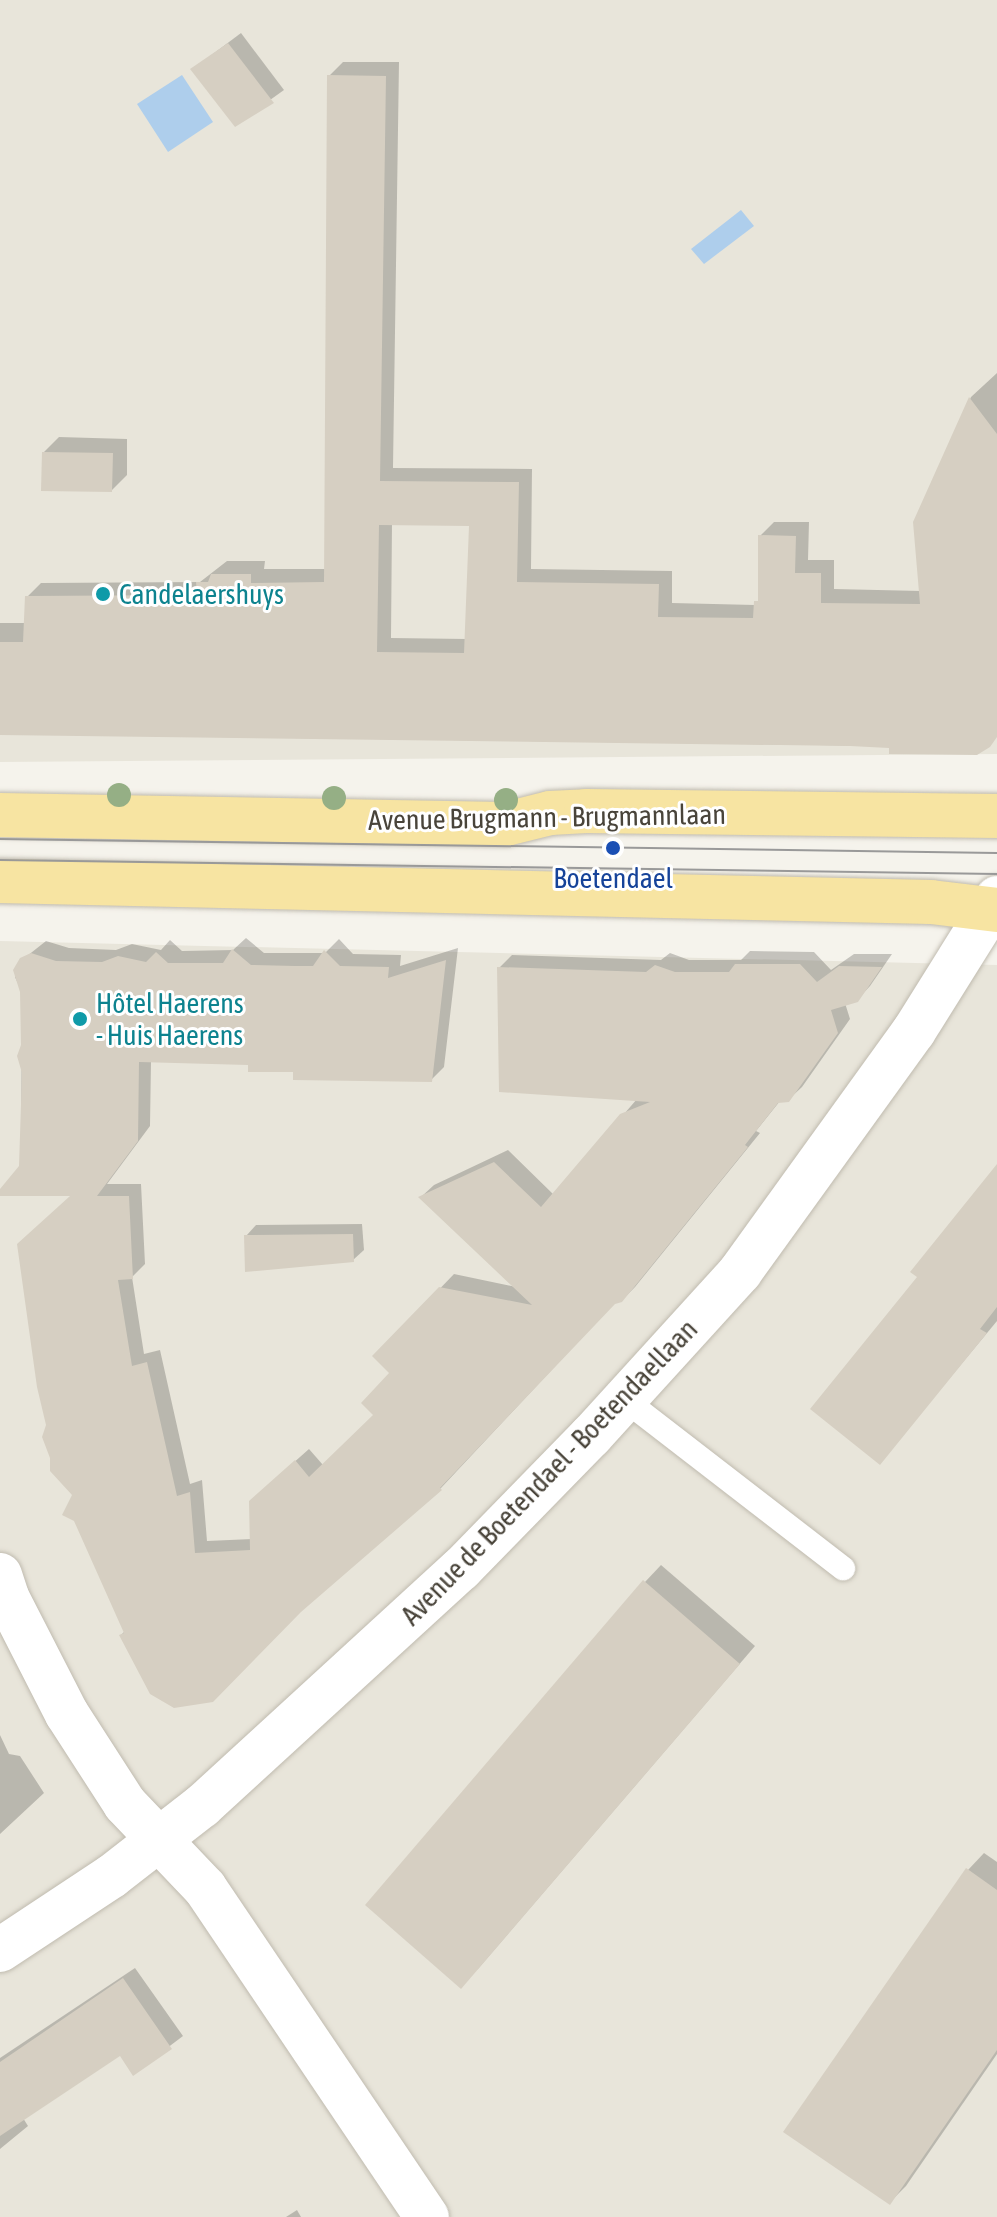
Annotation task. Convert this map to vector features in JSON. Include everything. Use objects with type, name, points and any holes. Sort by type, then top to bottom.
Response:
[{"type":"main road","name":"Avenue Brugmann - Brugmannlaan","points":[[0,815],[506,824],[550,813],[586,811],[997,816]]},
{"type":"main road","points":[[0,881],[931,902],[994,906]]},
{"type":"street","name":"Avenue de Boetendael - Boetendaellaan","points":[[0,1950],[202,1806],[461,1569],[624,1399],[740,1272],[914,1031],[994,906]]},
{"type":"street","points":[[0,1575],[7,1597],[67,1714],[125,1804],[205,1888],[427,2217]]},
{"type":"lane","points":[[624,1399],[843,1568]]},
{"type":"shaded area","points":[[0,0],[997,0],[997,754],[0,762]]},
{"type":"shaded area","points":[[0,941],[997,965],[997,2217],[0,2217]]},
{"type":"water","points":[[182,75],[213,122],[168,152],[137,104]]},
{"type":"water","points":[[741,210],[754,226],[704,264],[691,249]]},
{"type":"building","points":[[228,43],[274,103],[235,127],[190,69]]},
{"type":"building","points":[[327,75],[386,76],[380,481],[519,482],[517,582],[659,584],[658,617],[753,618],[754,601],[758,601],[758,535],[796,536],[795,573],[821,573],[821,603],[920,604],[913,522],[969,397],[997,434],[997,737],[990,747],[977,755],[889,754],[889,748],[850,746],[0,735],[0,642],[23,642],[25,596],[197,595],[196,582],[208,582],[211,574],[251,574],[251,583],[324,582]],"holes":[[[379,525],[469,526],[464,653],[377,652]]]},
{"type":"building","points":[[42,452],[113,453],[112,492],[41,491]]},
{"type":"building","points":[[232,949],[251,965],[313,966],[324,950],[340,966],[389,967],[388,978],[446,960],[432,1082],[293,1080],[293,1072],[248,1072],[248,1065],[139,1062],[138,1141],[97,1196],[129,1196],[133,1279],[118,1280],[132,1366],[147,1362],[177,1496],[190,1492],[195,1553],[250,1550],[249,1501],[295,1460],[309,1477],[373,1415],[361,1403],[389,1373],[372,1356],[439,1287],[532,1305],[418,1197],[494,1162],[541,1207],[620,1114],[650,1102],[499,1092],[497,967],[646,972],[655,965],[675,972],[729,972],[735,964],[800,964],[817,982],[839,966],[882,967],[858,1002],[831,1010],[838,1033],[789,1102],[778,1103],[745,1145],[748,1147],[622,1302],[615,1304],[440,1488],[442,1490],[301,1612],[213,1702],[174,1708],[150,1694],[119,1635],[124,1633],[74,1521],[62,1515],[72,1495],[50,1471],[50,1458],[42,1437],[46,1425],[37,1387],[17,1244],[70,1196],[0,1196],[0,1189],[19,1166],[22,1073],[17,1056],[21,1045],[20,992],[13,970],[20,958],[31,953],[56,961],[102,962],[118,956],[146,962],[156,952],[168,963],[223,963]]},
{"type":"building","points":[[997,1164],[997,1307],[980,1329],[987,1333],[880,1465],[810,1409],[917,1277],[910,1272]]},
{"type":"building","points":[[353,1234],[354,1262],[245,1272],[244,1235]]},
{"type":"building","points":[[643,1580],[740,1664],[461,1989],[365,1905]]},
{"type":"building","points":[[966,1868],[997,1890],[997,2050],[890,2205],[783,2132]]},
{"type":"building","points":[[123,1978],[172,2049],[133,2076],[120,2056],[0,2136],[0,2062]]},
{"type":"tram line","points":[[0,839],[997,853]]},
{"type":"tram line","points":[[0,860],[997,874]]},
{"type":"place","name":"Candelaershuys","points":[[103,594]]},
{"type":"place","name":"Boetendael","points":[[613,848]]},
{"type":"place","name":"Hôtel Haerens - Huis Haerens","points":[[80,1019]]}]
